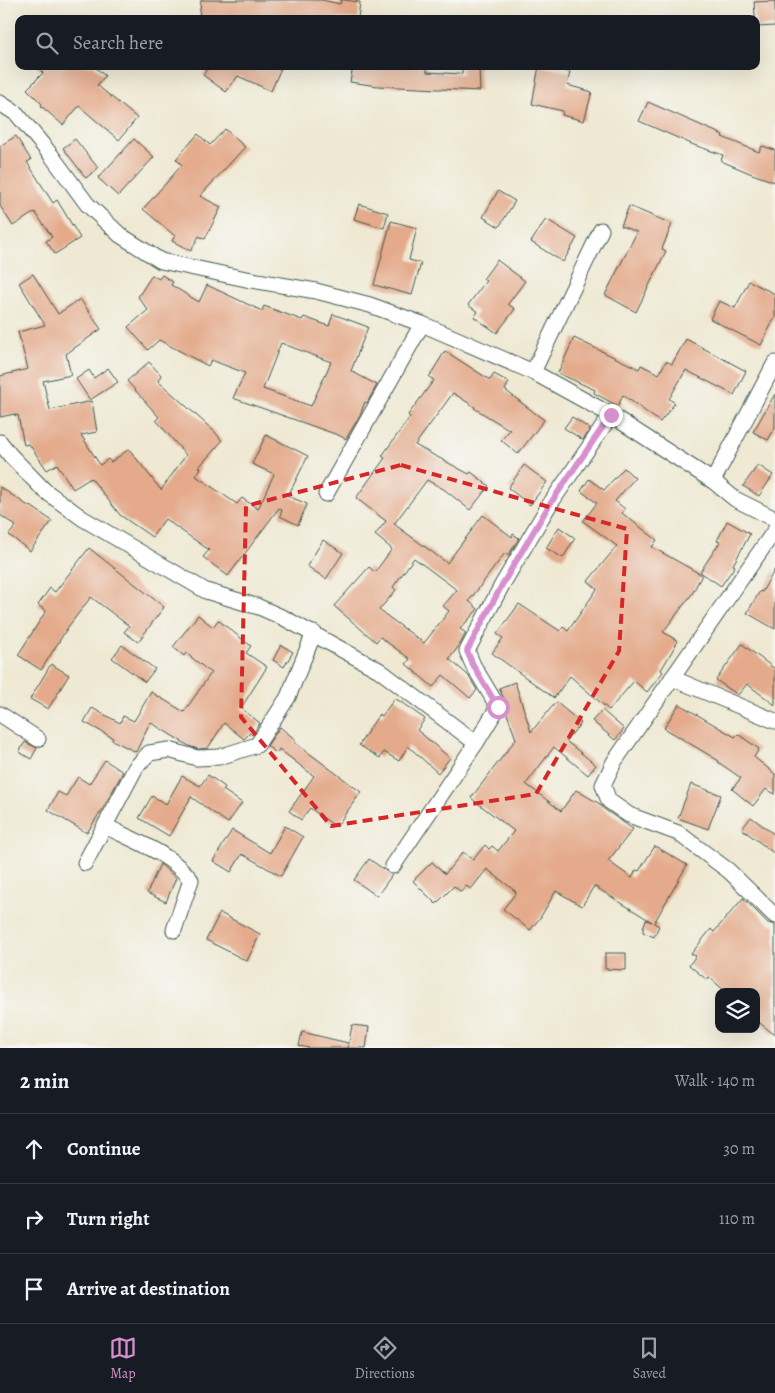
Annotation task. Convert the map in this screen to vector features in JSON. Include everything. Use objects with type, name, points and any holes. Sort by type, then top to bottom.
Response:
[{"type":"street","points":[[0,103],[17,114],[51,154],[87,204],[120,236],[161,261],[246,279],[316,291],[370,305],[422,324],[533,372],[611,415],[712,481],[735,499],[775,519]]},
{"type":"street","points":[[533,372],[601,230]]},
{"type":"street","points":[[326,494],[422,324]]},
{"type":"street","points":[[712,481],[775,363]]},
{"type":"street","points":[[393,866],[498,707],[473,665],[467,651],[502,585],[548,507],[611,415]]},
{"type":"street","points":[[0,442],[44,490],[82,518],[206,591],[259,607],[314,633],[379,670],[476,743]]},
{"type":"street","points":[[775,530],[614,762],[603,785],[609,801],[628,815],[678,832],[729,871],[775,916]]},
{"type":"street","points":[[85,863],[136,768],[149,753],[169,750],[197,758],[219,757],[257,745],[288,697],[314,633]]},
{"type":"street","points":[[672,678],[775,720]]},
{"type":"street","points":[[0,714],[38,739]]},
{"type":"street","points":[[105,826],[171,860],[191,880],[174,930]]},
{"type":"highlighted area","points":[[401,465],[627,529],[619,651],[536,794],[331,826],[241,717],[246,506]]},
{"type":"building","points":[[201,0],[322,0],[340,4],[341,0],[360,2],[358,15],[199,15]]},
{"type":"building","points":[[775,1],[775,26],[760,27],[760,15],[755,15],[754,2]]},
{"type":"building","points":[[40,70],[98,70],[105,76],[97,85],[137,118],[119,140],[79,106],[63,125],[41,106],[42,104],[27,89],[43,73]]},
{"type":"building","points":[[206,70],[280,70],[271,91],[238,76],[226,92],[203,75]]},
{"type":"building","points":[[352,70],[427,70],[427,72],[462,74],[462,70],[479,70],[480,91],[378,86],[350,82]]},
{"type":"building","points":[[538,70],[570,72],[567,85],[592,92],[584,121],[562,115],[563,111],[532,104]]},
{"type":"building","points":[[648,102],[723,135],[722,137],[759,152],[762,146],[775,150],[775,182],[721,161],[723,155],[694,145],[639,121]]},
{"type":"building","points":[[225,129],[245,147],[200,196],[221,207],[205,239],[199,236],[191,251],[172,241],[175,236],[143,209],[182,165],[176,159],[198,134],[210,145]]},
{"type":"building","points":[[16,136],[31,160],[27,162],[53,203],[57,200],[80,238],[55,254],[46,241],[52,237],[35,212],[13,226],[0,206],[0,146]]},
{"type":"building","points":[[75,139],[98,168],[86,178],[63,148]]},
{"type":"building","points":[[134,139],[154,157],[118,196],[98,178]]},
{"type":"building","points":[[498,191],[515,201],[499,227],[483,217]]},
{"type":"building","points":[[359,204],[388,213],[384,228],[354,219]]},
{"type":"building","points":[[629,206],[672,224],[662,249],[666,251],[636,312],[605,295],[637,232],[621,226]]},
{"type":"building","points":[[546,219],[577,238],[563,262],[531,242]]},
{"type":"building","points":[[391,221],[417,228],[409,260],[421,263],[412,295],[374,285]]},
{"type":"building","points":[[497,260],[525,281],[508,304],[515,309],[497,333],[474,317],[478,312],[468,305],[486,281],[483,279]]},
{"type":"building","points":[[33,274],[58,314],[80,299],[101,329],[66,354],[71,375],[43,381],[50,410],[92,401],[97,432],[81,435],[100,465],[108,459],[111,462],[129,449],[161,490],[186,455],[156,420],[159,417],[127,381],[149,362],[161,375],[158,381],[215,432],[222,441],[199,467],[201,468],[196,476],[237,504],[242,498],[258,509],[274,474],[252,464],[266,435],[308,456],[288,496],[307,504],[298,525],[280,516],[282,510],[279,508],[228,576],[203,557],[209,550],[165,519],[152,537],[120,515],[91,478],[73,489],[57,464],[47,470],[29,444],[24,445],[18,415],[0,417],[0,376],[28,369],[18,332],[45,325],[19,283]]},
{"type":"building","points":[[152,275],[159,279],[162,275],[173,282],[171,285],[199,302],[207,285],[262,311],[264,306],[302,320],[304,317],[329,326],[333,314],[368,327],[351,371],[377,385],[367,403],[365,402],[346,439],[233,398],[245,373],[211,360],[208,366],[159,340],[148,350],[128,327],[148,310],[138,297]],"holes":[[[281,343],[331,362],[311,406],[263,389]]]},
{"type":"building","points":[[749,281],[775,294],[775,317],[761,345],[710,319],[719,301],[735,308]]},
{"type":"building","points":[[574,338],[639,369],[641,365],[659,374],[666,361],[672,364],[686,339],[746,371],[734,395],[686,370],[669,399],[675,403],[660,422],[623,395],[618,406],[594,393],[595,390],[558,373]]},
{"type":"building","points":[[445,351],[490,380],[494,374],[509,382],[505,390],[544,420],[518,454],[501,440],[510,430],[453,393],[415,445],[469,474],[471,472],[489,486],[470,510],[445,490],[427,480],[394,524],[447,563],[483,515],[512,537],[513,534],[519,538],[508,556],[505,553],[469,601],[478,609],[460,629],[466,633],[449,659],[468,675],[477,690],[470,698],[443,675],[433,687],[406,664],[410,659],[380,637],[376,642],[334,606],[369,567],[375,572],[392,549],[375,535],[386,521],[356,498],[385,458],[382,456],[410,417],[408,415],[434,380],[429,377]],"holes":[[[414,558],[457,590],[443,606],[449,611],[424,643],[379,610],[396,590],[393,587]]]},
{"type":"building","points":[[108,368],[118,382],[90,400],[76,379],[89,370],[94,378]]},
{"type":"building","points":[[775,394],[775,428],[768,440],[753,432]]},
{"type":"building","points":[[572,417],[590,429],[583,440],[564,428]]},
{"type":"building","points":[[524,465],[547,482],[530,505],[508,488]]},
{"type":"building","points":[[758,465],[773,475],[759,496],[743,486]]},
{"type":"building","points":[[624,468],[635,478],[615,501],[625,509],[622,513],[657,540],[652,547],[702,575],[692,594],[663,632],[678,641],[661,670],[663,672],[647,692],[634,681],[609,710],[570,676],[554,698],[492,653],[503,638],[497,634],[519,604],[560,631],[563,627],[568,631],[597,589],[588,581],[617,546],[583,521],[597,503],[581,491],[589,479],[604,490]]},
{"type":"building","points":[[0,487],[52,521],[30,551],[9,535],[16,526],[0,515]]},
{"type":"building","points":[[727,521],[750,534],[733,565],[735,566],[721,586],[700,572],[720,542],[717,541]]},
{"type":"building","points":[[559,527],[575,538],[563,558],[546,548]]},
{"type":"building","points":[[323,540],[343,553],[326,579],[307,566]]},
{"type":"building","points":[[89,548],[164,607],[138,642],[124,632],[129,626],[91,597],[68,627],[41,670],[18,655],[46,611],[38,605],[50,588],[55,592]]},
{"type":"building","points":[[775,569],[775,629],[747,613]]},
{"type":"building","points":[[198,615],[213,627],[218,620],[251,646],[246,653],[267,667],[241,708],[260,723],[252,735],[250,733],[244,739],[224,723],[208,748],[198,749],[189,746],[150,722],[136,752],[112,740],[113,738],[84,722],[92,708],[120,723],[123,716],[134,721],[151,692],[184,712],[211,673],[186,653],[184,656],[173,647]]},
{"type":"building","points":[[742,644],[775,669],[775,705],[747,684],[738,695],[716,680]]},
{"type":"building","points":[[122,645],[155,669],[145,682],[112,658]]},
{"type":"building","points":[[281,645],[293,652],[284,667],[273,660]]},
{"type":"building","points":[[51,664],[69,675],[48,709],[30,699]]},
{"type":"building","points":[[515,682],[531,732],[556,702],[581,723],[566,741],[596,765],[588,775],[554,747],[526,784],[561,811],[576,790],[600,804],[604,809],[633,829],[608,861],[632,878],[636,870],[639,871],[655,846],[687,865],[654,923],[659,926],[654,937],[643,932],[646,920],[652,922],[594,886],[582,906],[556,891],[540,918],[530,930],[503,909],[516,893],[515,891],[487,869],[471,889],[466,886],[461,892],[454,886],[436,904],[413,881],[432,862],[445,874],[463,852],[473,860],[485,845],[489,849],[492,846],[498,851],[514,831],[471,798],[516,739],[506,711],[506,703],[499,688]]},
{"type":"building","points":[[395,698],[425,719],[417,730],[450,758],[438,773],[408,746],[399,761],[384,752],[380,758],[359,745],[379,714],[382,716]]},
{"type":"building","points":[[679,704],[735,737],[738,734],[759,749],[754,757],[775,774],[775,794],[766,789],[753,806],[732,789],[741,778],[719,761],[664,728]]},
{"type":"building","points":[[602,710],[624,729],[615,740],[592,721]]},
{"type":"building","points":[[280,727],[296,740],[294,742],[361,792],[336,827],[310,808],[301,820],[289,811],[314,776],[279,749],[277,753],[267,746]]},
{"type":"building","points":[[25,742],[37,748],[31,759],[19,752]]},
{"type":"building","points":[[105,760],[123,772],[100,814],[87,833],[48,810],[58,792],[66,796],[78,777],[89,784]]},
{"type":"building","points":[[208,775],[225,787],[223,790],[242,803],[228,823],[191,797],[169,836],[139,818],[152,796],[166,804],[182,776],[200,786]]},
{"type":"building","points":[[691,784],[721,795],[708,829],[678,818]]},
{"type":"building","points":[[751,817],[775,835],[775,854],[742,829]]},
{"type":"building","points":[[285,826],[303,837],[281,876],[242,854],[231,872],[213,861],[232,830],[270,853]]},
{"type":"building","points":[[369,859],[392,875],[377,896],[354,880]]},
{"type":"building","points":[[160,864],[176,878],[166,902],[147,893]]},
{"type":"building","points":[[743,898],[768,923],[775,925],[775,1035],[760,1023],[760,988],[721,988],[709,977],[707,980],[689,965],[696,956],[691,954],[711,929],[714,932]]},
{"type":"building","points":[[220,913],[260,934],[247,961],[206,940]]},
{"type":"building","points":[[605,953],[626,953],[626,970],[605,969]]},
{"type":"building","points":[[352,1025],[369,1027],[366,1048],[348,1048]]},
{"type":"building","points":[[302,1032],[348,1043],[348,1048],[309,1048],[299,1046]]},
{"type":"route","points":[[498,707],[473,665],[467,651],[502,585],[548,507],[611,415]]}]
